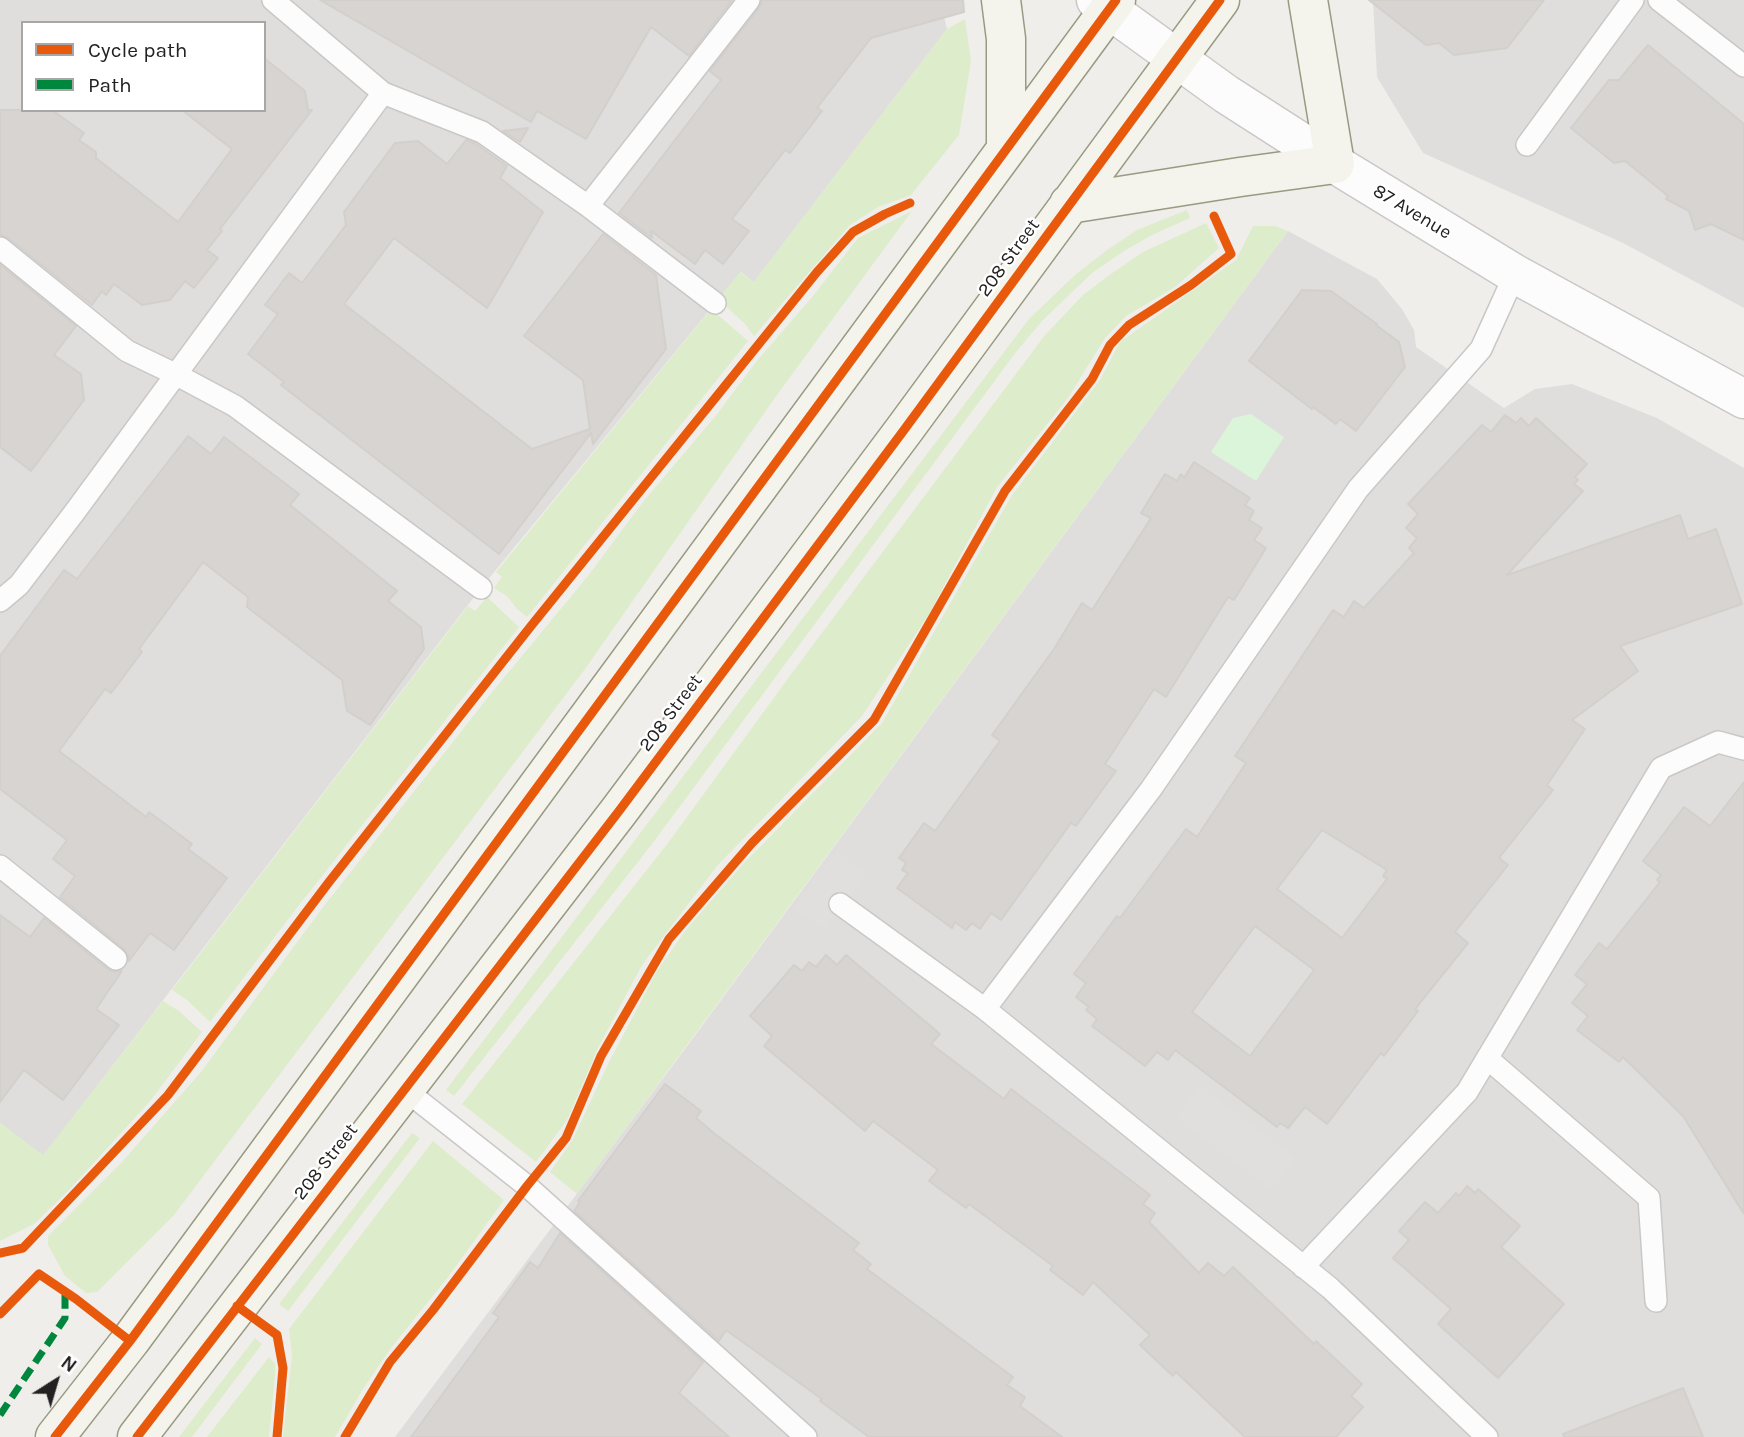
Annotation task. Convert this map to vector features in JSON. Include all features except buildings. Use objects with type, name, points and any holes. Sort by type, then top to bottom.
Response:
[{"type":"main road","points":[[1000,0],[1006,38],[1006,147]]},
{"type":"main road","name":"208 Street","points":[[137,1437],[619,811],[1220,0]]},
{"type":"main road","points":[[1069,205],[1335,164],[1308,0]]},
{"type":"main road","points":[[55,1437],[138,1329],[1006,147],[1106,3]]},
{"type":"street","name":"87 Avenue","points":[[1106,3],[1176,59],[1335,164],[1515,274],[1744,399]]},
{"type":"lane","points":[[273,0],[383,93],[482,132],[588,206],[715,303]]},
{"type":"lane","points":[[588,206],[749,0]]},
{"type":"lane","points":[[1527,145],[1633,0]]},
{"type":"lane","points":[[1659,0],[1744,66]]},
{"type":"lane","points":[[0,601],[19,585],[177,375],[383,93]]},
{"type":"lane","points":[[0,248],[127,351],[235,406],[481,588]]},
{"type":"lane","points":[[985,1009],[1152,789],[1358,489],[1481,349],[1515,274]]},
{"type":"lane","points":[[1303,1267],[1467,1092],[1661,768],[1718,742],[1744,749]]},
{"type":"lane","points":[[0,866],[116,959]]},
{"type":"lane","points":[[840,904],[985,1009],[1330,1288],[1487,1437]]},
{"type":"lane","points":[[1488,1058],[1648,1198],[1656,1301]]},
{"type":"lane","points":[[404,1089],[527,1186],[806,1437]]},
{"type":"shaded area","points":[[0,0],[940,0],[947,29],[754,282],[741,272],[481,588],[43,1156],[0,1123]]},
{"type":"shaded area","points":[[1373,0],[1744,0],[1744,308],[1623,243],[1423,153],[1377,77]]},
{"type":"shaded area","points":[[1288,231],[1377,279],[1402,309],[1414,330],[1416,347],[1504,408],[1535,389],[1572,384],[1657,418],[1744,468],[1744,1437],[395,1437],[682,1053]]},
{"type":"shaded area","points":[[837,851],[867,874],[824,930],[794,907]]},
{"type":"shaded area","points":[[1200,1085],[1296,1158],[1272,1191],[1175,1118]]},
{"type":"green space","points":[[965,19],[971,61],[959,135],[911,195],[878,207],[850,225],[754,336],[718,299],[740,272],[754,282],[947,29]]},
{"type":"green space","points":[[1187,210],[1190,218],[1152,235],[1092,273],[1042,321],[1016,352],[652,844],[454,1096],[446,1090],[1029,319],[1075,275],[1107,250],[1137,230]]},
{"type":"green space","points":[[912,211],[779,392],[585,669],[174,1215],[97,1292],[86,1293],[65,1276],[48,1245],[48,1236],[122,1162],[201,1072],[324,906],[493,691],[858,238]]},
{"type":"green space","points":[[1206,223],[1219,248],[1175,287],[1126,316],[1105,338],[1068,398],[997,487],[929,614],[862,716],[717,866],[642,965],[598,1048],[567,1120],[536,1162],[462,1104],[668,843],[1045,335],[1083,295],[1108,276],[1143,252]]},
{"type":"green space","points":[[1253,226],[1275,226],[1288,231],[577,1194],[550,1172],[573,1139],[608,1064],[657,971],[685,931],[743,864],[882,723],[1012,495],[1100,380],[1120,342],[1236,260]]},
{"type":"green space","points":[[711,309],[748,341],[527,617],[507,596],[494,588],[502,577],[496,572]]},
{"type":"green space","points":[[1251,414],[1284,437],[1256,481],[1211,452],[1233,418]]},
{"type":"green space","points":[[487,597],[519,627],[210,1022],[172,990],[468,606],[475,611]]},
{"type":"green space","points":[[163,1001],[179,1011],[202,1032],[151,1100],[69,1190],[34,1224],[0,1241],[0,1123],[43,1155]]},
{"type":"green space","points":[[412,1133],[420,1138],[288,1311],[279,1304]]},
{"type":"green space","points":[[433,1141],[504,1200],[448,1277],[391,1348],[335,1437],[283,1437],[292,1355],[289,1329]]},
{"type":"green space","points":[[255,1338],[262,1344],[192,1437],[179,1437]]},
{"type":"green space","points":[[269,1357],[275,1364],[275,1376],[269,1437],[207,1437]]},
{"type":"marked path","points":[[0,1415],[65,1318],[65,1292]]},
{"type":"cycle path","points":[[55,1437],[130,1341],[1116,0]]},
{"type":"cycle path","points":[[137,1437],[619,811],[904,430],[1220,0]]},
{"type":"cycle path","points":[[0,1253],[23,1248],[168,1095],[329,882],[531,626],[817,272],[853,232],[910,203]]},
{"type":"cycle path","points":[[345,1437],[390,1362],[566,1138],[601,1056],[669,939],[752,843],[874,720],[1005,491],[1092,379],[1110,345],[1129,325],[1191,285],[1231,254],[1214,216]]},
{"type":"cycle path","points":[[0,1314],[39,1274],[130,1341]]},
{"type":"cycle path","points":[[237,1306],[277,1335],[283,1368],[277,1437]]}]
